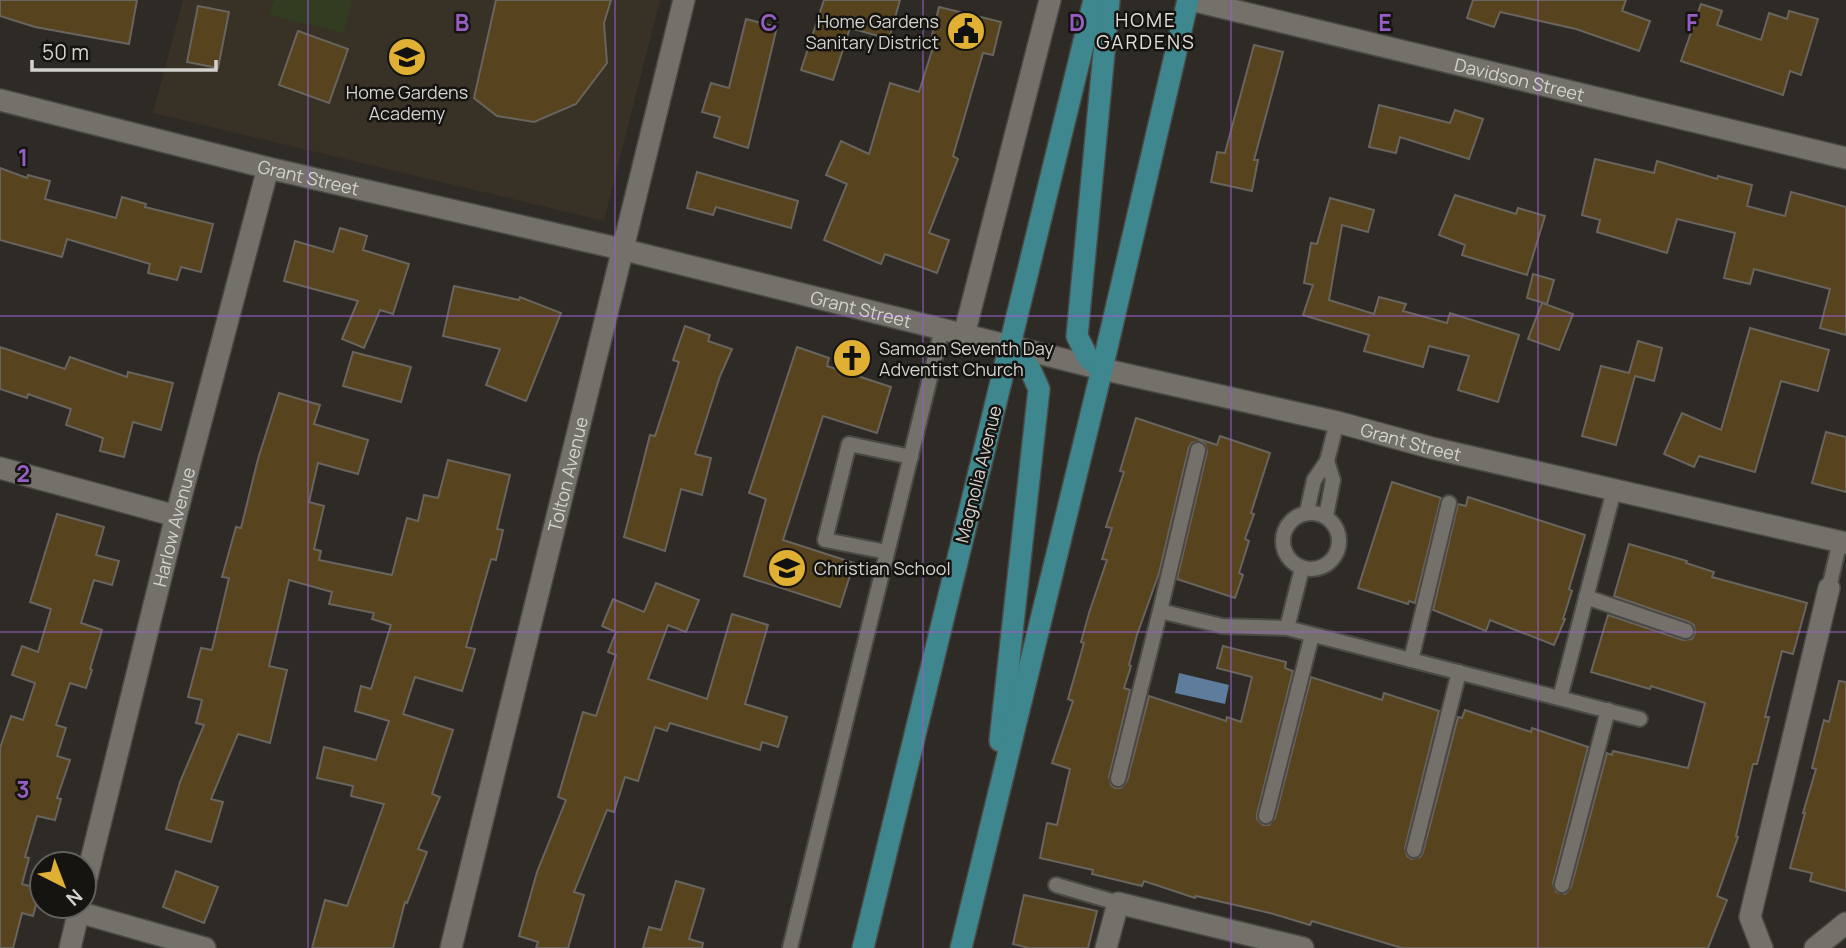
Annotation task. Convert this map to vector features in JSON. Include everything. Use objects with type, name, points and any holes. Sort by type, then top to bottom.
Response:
[{"type":"main road","name":"Magnolia Avenue","points":[[863,948],[1094,0]]},
{"type":"main road","points":[[1102,369],[1088,358],[1077,337],[1109,0]]},
{"type":"main road","points":[[961,948],[1189,0]]},
{"type":"main road","points":[[990,830],[1039,389],[1030,369],[1009,346]]},
{"type":"street","name":"Tolton Avenue","points":[[452,948],[621,248],[684,0]]},
{"type":"street","points":[[964,335],[1050,0]]},
{"type":"street","name":"Davidson Street","points":[[1189,0],[1846,158]]},
{"type":"street","name":"Grant Street","points":[[0,100],[268,168],[621,248],[1102,369],[1843,542]]},
{"type":"street","name":"Harlow Avenue","points":[[94,850],[176,516],[268,168]]},
{"type":"street","points":[[0,468],[176,516]]},
{"type":"street","points":[[1762,948],[1750,918],[1829,587]]},
{"type":"street","points":[[1106,948],[1118,903],[1303,948]]},
{"type":"street","points":[[98,915],[205,948]]},
{"type":"street","points":[[70,948],[76,920]]},
{"type":"street","points":[[1815,948],[1846,923]]},
{"type":"lane","points":[[790,948],[942,330]]},
{"type":"lane","points":[[1307,512],[1314,480],[1327,461],[1337,422]]},
{"type":"lane","points":[[887,552],[825,540],[849,444],[911,457]]},
{"type":"lane","points":[[1118,779],[1198,450]]},
{"type":"lane","points":[[1326,516],[1333,480],[1327,461]]},
{"type":"lane","points":[[1560,698],[1614,490]]},
{"type":"lane","points":[[1411,660],[1449,503]]},
{"type":"lane","points":[[1307,512],[1326,516],[1338,530],[1339,548],[1329,563],[1321,568],[1302,568],[1287,556],[1282,538],[1290,521],[1307,512]]},
{"type":"lane","points":[[1829,587],[1843,542]]},
{"type":"lane","points":[[1287,628],[1302,568]]},
{"type":"lane","points":[[1586,597],[1686,631]]},
{"type":"lane","points":[[1160,611],[1222,626],[1287,628],[1640,719]]},
{"type":"lane","points":[[1266,816],[1312,635]]},
{"type":"lane","points":[[1414,850],[1459,672]]},
{"type":"lane","points":[[1562,885],[1608,710]]},
{"type":"lane","points":[[1056,884],[1118,903]]},
{"type":"shaded area","name":"Home Gardens Academy","points":[[183,0],[660,0],[604,221],[153,113]]},
{"type":"green space","points":[[274,0],[352,0],[344,33],[269,15]]},
{"type":"water","points":[[1179,673],[1229,685],[1225,704],[1175,693]]},
{"type":"building","points":[[0,0],[137,0],[129,44],[35,27],[0,16]]},
{"type":"building","points":[[496,0],[611,0],[604,23],[607,63],[576,104],[534,122],[497,116],[474,98]]},
{"type":"building","points":[[824,0],[900,0],[889,39],[850,28],[833,80],[801,70]]},
{"type":"building","points":[[1473,0],[1626,0],[1622,11],[1650,21],[1639,51],[1576,29],[1500,12],[1494,27],[1467,18]]},
{"type":"building","points":[[1701,4],[1722,11],[1717,25],[1761,40],[1769,13],[1787,19],[1789,11],[1818,19],[1801,75],[1790,71],[1783,95],[1681,61]]},
{"type":"building","points":[[198,6],[229,12],[218,68],[187,62]]},
{"type":"building","points":[[939,7],[1001,22],[993,55],[983,53],[953,156],[958,159],[929,233],[949,240],[937,273],[885,254],[881,264],[824,240],[847,184],[826,175],[841,141],[869,154],[890,83],[919,92],[935,41],[931,40]]},
{"type":"building","points":[[746,19],[777,27],[748,148],[714,137],[720,117],[702,112],[711,83],[729,88]]},
{"type":"building","points":[[298,31],[348,49],[329,103],[279,85]]},
{"type":"building","points":[[1254,45],[1283,52],[1254,160],[1258,160],[1252,191],[1211,182],[1217,152],[1225,153]]},
{"type":"building","points":[[1379,105],[1450,123],[1455,110],[1483,119],[1469,159],[1400,137],[1396,153],[1369,147]]},
{"type":"building","points":[[1595,159],[1654,173],[1657,161],[1717,179],[1718,176],[1752,185],[1747,206],[1785,216],[1791,192],[1846,207],[1846,335],[1820,328],[1830,289],[1754,269],[1750,284],[1724,278],[1735,233],[1677,219],[1667,253],[1597,232],[1600,220],[1582,215]]},
{"type":"building","points":[[0,168],[27,178],[28,175],[50,181],[45,199],[116,218],[122,197],[146,204],[145,207],[213,224],[201,272],[181,267],[177,280],[148,273],[150,264],[67,239],[62,257],[0,240]]},
{"type":"building","points":[[697,172],[798,201],[791,228],[716,207],[713,215],[687,208]]},
{"type":"building","points":[[1455,195],[1516,214],[1518,208],[1545,216],[1527,275],[1462,255],[1465,245],[1439,235]]},
{"type":"building","points":[[1330,198],[1374,210],[1368,232],[1342,225],[1329,300],[1374,314],[1379,297],[1406,304],[1403,311],[1447,323],[1450,313],[1519,335],[1498,402],[1458,390],[1469,356],[1429,346],[1423,367],[1364,351],[1369,335],[1303,315],[1313,285],[1304,283],[1311,243],[1317,244]]},
{"type":"building","points":[[340,228],[367,236],[363,250],[409,264],[393,314],[380,310],[364,348],[342,339],[358,301],[284,281],[295,241],[333,252]]},
{"type":"building","points":[[1533,274],[1554,280],[1547,304],[1527,298]]},
{"type":"building","points":[[454,286],[519,300],[520,297],[561,313],[526,401],[486,385],[500,349],[443,336]]},
{"type":"building","points":[[1542,303],[1573,314],[1559,350],[1528,339]]},
{"type":"building","points":[[685,326],[710,335],[708,341],[732,349],[720,376],[695,454],[711,458],[702,495],[681,489],[665,551],[624,537],[650,435],[655,436],[679,362],[673,360]]},
{"type":"building","points":[[1750,328],[1829,350],[1818,391],[1781,381],[1755,472],[1699,456],[1694,467],[1664,454],[1682,413],[1721,430]]},
{"type":"building","points":[[1638,341],[1662,348],[1654,381],[1635,376],[1616,445],[1582,436],[1601,366],[1629,373]]},
{"type":"building","points":[[0,347],[65,369],[70,357],[127,377],[128,372],[173,383],[161,430],[133,422],[124,457],[100,451],[103,438],[66,425],[71,409],[28,394],[27,398],[0,389]]},
{"type":"building","points":[[797,347],[829,358],[827,366],[891,387],[877,433],[823,416],[783,540],[854,563],[840,607],[744,576],[766,499],[749,493]]},
{"type":"building","points":[[353,352],[411,367],[401,402],[343,386]]},
{"type":"building","points":[[279,393],[320,405],[314,424],[368,440],[358,474],[318,463],[309,502],[324,506],[314,549],[321,551],[319,560],[392,575],[407,518],[418,521],[424,495],[438,498],[448,460],[510,475],[497,529],[503,530],[496,560],[491,559],[466,647],[475,649],[462,691],[415,677],[403,714],[453,730],[432,794],[440,797],[418,849],[427,852],[407,903],[405,902],[393,948],[312,948],[325,900],[347,906],[384,804],[351,796],[353,786],[317,778],[324,747],[376,760],[389,721],[355,711],[361,686],[371,689],[391,625],[372,619],[374,613],[329,604],[332,592],[289,580],[269,666],[287,670],[270,743],[238,734],[211,799],[223,802],[211,842],[166,829],[180,782],[204,725],[196,723],[202,700],[188,697],[201,648],[212,650],[229,578],[222,577],[236,527],[241,528],[258,459]]},
{"type":"building","points":[[1136,418],[1217,445],[1220,436],[1270,453],[1251,513],[1254,514],[1245,539],[1249,541],[1239,573],[1243,575],[1235,598],[1177,579],[1207,452],[1205,444],[1200,441],[1189,447],[1159,573],[1137,635],[1124,688],[1130,690],[1109,777],[1115,788],[1121,788],[1127,781],[1149,696],[1226,721],[1227,717],[1241,722],[1252,677],[1217,668],[1223,646],[1286,662],[1285,668],[1293,671],[1257,814],[1257,819],[1263,825],[1269,825],[1275,818],[1311,677],[1382,700],[1384,693],[1439,711],[1405,848],[1407,856],[1412,859],[1420,857],[1423,852],[1458,717],[1462,718],[1465,710],[1588,747],[1553,883],[1556,892],[1565,894],[1571,887],[1607,753],[1612,755],[1613,751],[1688,768],[1705,703],[1651,686],[1650,689],[1591,672],[1608,615],[1683,640],[1692,639],[1695,633],[1694,625],[1689,622],[1614,596],[1629,544],[1687,561],[1686,563],[1714,572],[1712,577],[1807,603],[1793,654],[1782,651],[1765,717],[1769,717],[1757,764],[1753,764],[1736,836],[1738,837],[1717,896],[1727,900],[1708,948],[1402,948],[1312,921],[1310,925],[1270,913],[1196,896],[1195,898],[1144,881],[1142,886],[1092,874],[1093,870],[1040,858],[1047,823],[1057,825],[1070,769],[1052,763],[1073,701],[1068,699],[1084,643],[1081,642],[1107,560],[1102,559],[1112,528],[1106,527],[1124,472],[1120,471]]},
{"type":"building","points":[[1826,432],[1846,437],[1846,492],[1812,483]]},
{"type":"building","points":[[1392,482],[1441,498],[1415,603],[1409,601],[1408,604],[1358,588]]},
{"type":"building","points":[[1468,497],[1585,535],[1569,589],[1572,591],[1565,619],[1554,645],[1490,620],[1486,631],[1433,610],[1458,504],[1466,506]]},
{"type":"building","points":[[57,514],[104,527],[96,555],[119,561],[112,585],[94,580],[81,623],[102,630],[90,669],[92,670],[86,688],[70,683],[56,725],[66,728],[57,756],[70,760],[57,798],[61,799],[55,820],[37,816],[25,857],[28,858],[28,862],[22,884],[28,886],[28,915],[22,913],[13,948],[0,948],[0,748],[11,716],[23,720],[35,683],[12,675],[22,646],[38,652],[51,609],[30,602]]},
{"type":"building","points":[[656,583],[699,600],[686,632],[668,625],[648,679],[707,699],[732,614],[768,625],[745,704],[787,717],[778,747],[762,742],[760,750],[670,723],[667,731],[655,727],[638,781],[625,777],[614,812],[607,810],[574,892],[584,895],[568,948],[536,948],[538,942],[519,936],[537,872],[566,800],[558,797],[583,712],[596,716],[616,655],[608,652],[616,632],[602,626],[613,599],[644,612]]},
{"type":"building","points":[[1839,681],[1846,682],[1846,891],[1810,881],[1812,873],[1790,868],[1816,769],[1812,768],[1824,720],[1829,722]]},
{"type":"building","points":[[176,871],[218,887],[204,923],[163,907]]},
{"type":"building","points":[[676,881],[704,889],[689,939],[703,943],[702,948],[643,948],[649,927],[661,930]]},
{"type":"building","points":[[1024,895],[1097,911],[1088,948],[1029,948],[1013,944]]},
{"type":"place","name":"Home Gardens Sanitary District","points":[[966,31]]},
{"type":"place","name":"Home Gardens Academy","points":[[407,57]]},
{"type":"place","name":"Samoan Seventh Day Adventist Church","points":[[852,358]]},
{"type":"place","name":"Christian School","points":[[787,568]]},
{"type":"district","name":"HOME GARDENS","points":[[1146,31]]}]
